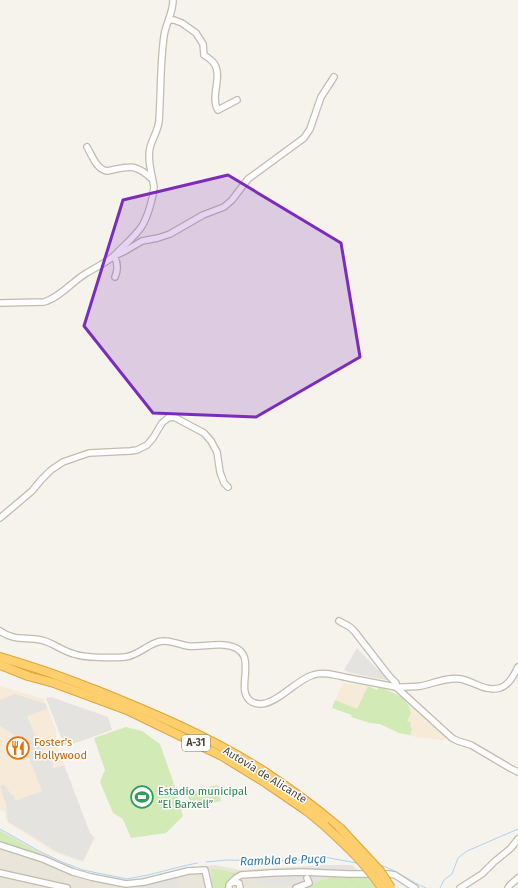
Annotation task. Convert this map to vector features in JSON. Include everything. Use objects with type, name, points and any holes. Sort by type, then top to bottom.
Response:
[{"type":"highway","points":[[0,650],[6,655],[29,666]]},
{"type":"highway","name":"Autovía de Alicante","points":[[0,657],[29,666],[129,703],[174,723],[226,749],[265,772],[311,804],[340,828],[380,871],[391,888]]},
{"type":"highway","name":"Autovía de Alicante","points":[[0,665],[127,710],[222,756],[266,782],[307,811],[349,848],[382,888]]},
{"type":"highway","points":[[0,669],[28,676]]},
{"type":"street","points":[[114,256],[143,225],[154,191],[149,161],[150,148],[158,124],[163,42],[173,6],[173,0]]},
{"type":"street","points":[[169,20],[182,23],[196,33],[203,44],[204,55],[213,62],[218,74],[216,100],[218,110],[237,100]]},
{"type":"street","points":[[0,302],[33,303],[48,301],[86,273],[142,241],[170,234],[199,217],[224,207],[232,200],[248,179],[304,138],[310,129],[321,97],[334,77]]},
{"type":"street","points":[[87,147],[103,171],[106,172],[127,166],[137,168],[153,179]]},
{"type":"street","points":[[114,256],[117,266],[115,277]]},
{"type":"street","points":[[0,518],[28,495],[51,470],[63,462],[89,453],[137,450],[147,445],[156,434],[162,423],[168,418],[174,417],[204,433],[211,441],[217,452],[220,472],[224,483],[228,487]]},
{"type":"street","points":[[339,620],[355,632],[396,683],[396,687],[452,738],[472,745],[518,772]]},
{"type":"street","points":[[0,631],[10,637],[46,641],[73,654],[83,656],[126,657],[139,652],[155,642],[165,641],[195,646],[224,645],[235,648],[243,654],[246,664],[244,687],[245,694],[249,700],[260,704],[270,702],[306,677],[314,674],[327,674],[396,687],[422,686],[451,679],[461,679],[485,688],[493,689],[502,687],[508,682],[518,667]]},
{"type":"street","points":[[460,888],[482,874],[511,848],[518,839]]},
{"type":"street","points":[[0,845],[43,859],[73,872],[126,884],[144,882],[188,871],[205,870],[209,888]]},
{"type":"street","points":[[229,888],[229,885],[238,884],[241,875],[289,872],[389,874],[395,875],[415,888]]},
{"type":"street","points":[[0,873],[40,885],[67,888]]},
{"type":"street","points":[[296,888],[309,883],[306,878]]},
{"type":"street","points":[[508,888],[518,878]]},
{"type":"highlighted area","points":[[228,175],[341,243],[360,357],[256,417],[153,413],[84,326],[123,200]]},
{"type":"shaded area","points":[[357,648],[391,681],[351,673],[344,670]]},
{"type":"shaded area","points":[[343,683],[368,686],[377,690],[379,687],[399,695],[446,737],[444,740],[416,737],[400,733],[380,724],[370,723],[351,717],[352,715],[332,708]]},
{"type":"shaded area","points":[[0,686],[44,699],[56,731],[56,744],[90,833],[95,838],[83,862],[56,853],[7,822],[5,811],[0,810]]},
{"type":"shaded area","points":[[15,694],[46,704],[47,709],[27,716],[43,754],[49,754],[54,768],[64,765],[90,833],[94,838],[83,861],[57,852],[8,822],[6,804],[0,786],[4,785],[9,792],[10,791],[11,795],[13,794],[15,801],[42,791],[22,740],[0,726],[0,700]]},
{"type":"shaded area","points":[[51,697],[108,717],[112,730],[70,745],[69,743],[64,745],[46,698]]},
{"type":"shaded area","points":[[0,830],[74,870],[130,882],[189,868],[215,865],[240,870],[351,865],[370,878],[377,888],[0,888]]},
{"type":"shaded area","points":[[328,865],[351,865],[369,878],[331,877],[313,883],[294,886],[287,884],[270,885],[256,882],[254,877]]},
{"type":"shaded area","points":[[176,875],[179,885],[177,888],[140,888],[141,884]]},
{"type":"green space","points":[[368,686],[377,690],[379,687],[389,691],[399,696],[407,703],[411,713],[407,721],[411,722],[410,727],[412,728],[410,735],[399,733],[380,724],[370,723],[351,717],[352,715],[332,708],[335,700],[357,709]]},
{"type":"green space","name":"Estadio municipal “El Barxell”","points":[[126,727],[142,731],[160,744],[183,816],[166,833],[131,838],[123,819],[113,813],[100,782],[105,770],[94,738]]},
{"type":"green space","points":[[218,785],[221,801],[191,808],[187,792]]},
{"type":"green space","points":[[0,831],[41,854],[40,857],[0,843]]},
{"type":"green space","points":[[211,869],[224,870],[237,874],[225,888],[213,888]]},
{"type":"green space","points":[[331,877],[369,878],[376,888],[291,888]]},
{"type":"waterway","name":"Rambla de Puça","points":[[0,829],[62,862],[83,870],[127,879],[197,863]]},
{"type":"waterway","name":"Rambla de Puça","points":[[440,888],[444,880],[452,874],[458,858],[467,851],[518,829]]},
{"type":"waterway","name":"Rambla de Puça","points":[[206,862],[227,860],[287,861],[303,860],[312,857],[324,857],[357,863]]},
{"type":"waterway","name":"Rambla de Puça","points":[[380,865],[426,888]]},
{"type":"place","name":"Foster's Hollywood","points":[[18,748]]},
{"type":"place","name":"Estadio municipal “El Barxell”","points":[[142,797]]}]
